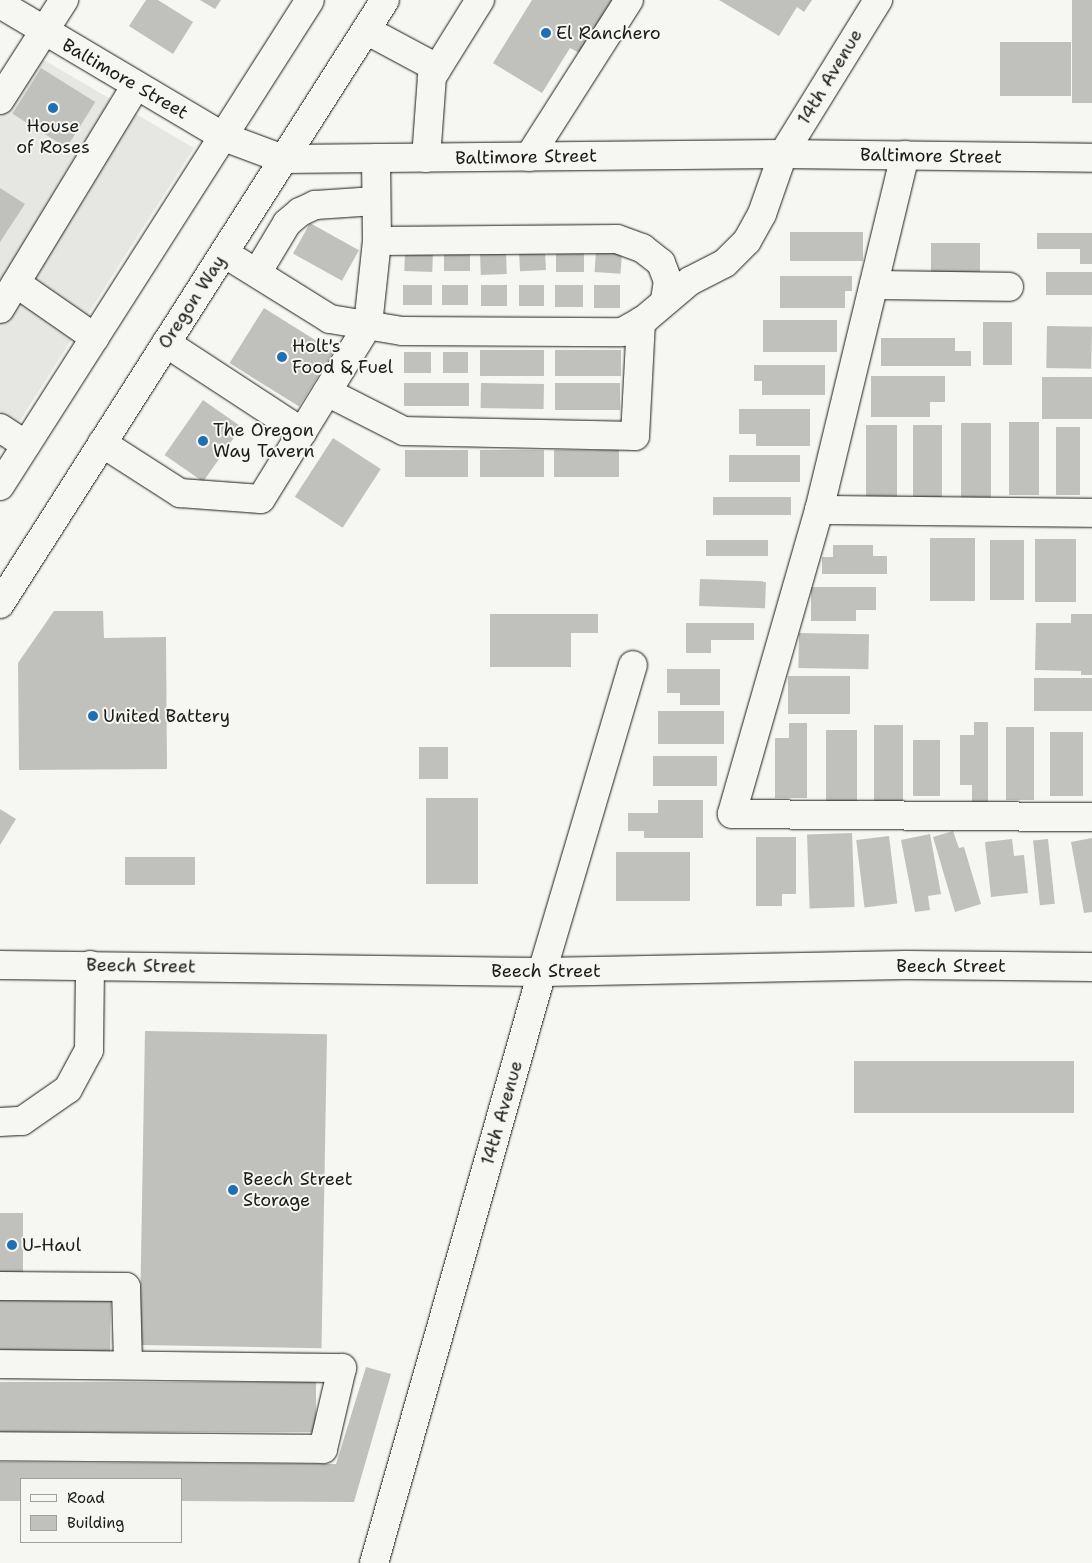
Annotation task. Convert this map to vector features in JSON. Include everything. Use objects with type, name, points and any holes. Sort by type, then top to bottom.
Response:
[{"type":"street","points":[[0,100],[64,0]]},
{"type":"street","points":[[0,486],[310,0]]},
{"type":"street","name":"Oregon Way","points":[[0,604],[8,574],[102,443],[385,0]]},
{"type":"street","points":[[426,158],[432,77],[480,0]]},
{"type":"street","points":[[529,157],[629,0]]},
{"type":"street","name":"14th Avenue","points":[[224,253],[330,319],[402,331],[622,332],[641,321],[690,281],[725,263],[747,241],[762,214],[783,154],[878,0]]},
{"type":"street","name":"Baltimore Street","points":[[0,4],[43,32],[224,136],[283,159],[783,154],[1092,158]]},
{"type":"street","points":[[366,30],[437,68]]},
{"type":"street","points":[[0,309],[136,85]]},
{"type":"street","points":[[905,155],[819,510],[732,814],[1092,817]]},
{"type":"street","points":[[102,443],[180,493],[261,499],[368,325],[377,241],[376,158]]},
{"type":"street","points":[[257,274],[287,223],[300,212],[332,203],[376,201]]},
{"type":"street","points":[[377,241],[617,239],[642,248],[662,263],[668,281],[665,300]]},
{"type":"street","points":[[16,283],[95,338]]},
{"type":"street","points":[[874,284],[1009,287]]},
{"type":"street","points":[[327,392],[404,431],[635,436],[641,321]]},
{"type":"street","points":[[166,343],[302,432]]},
{"type":"street","points":[[0,428],[26,445]]},
{"type":"street","points":[[819,510],[1092,513]]},
{"type":"street","name":"14th Avenue","points":[[374,1563],[542,972],[633,665]]},
{"type":"street","name":"Beech Street","points":[[0,965],[542,972],[906,965],[1092,967]]},
{"type":"street","points":[[0,1122],[22,1121],[68,1089],[88,1050],[90,965]]},
{"type":"street","points":[[0,1286],[126,1287],[128,1365]]},
{"type":"street","points":[[0,1364],[342,1368],[323,1449],[0,1446]]},
{"type":"shaded area","points":[[37,56],[194,148],[0,452],[0,114]]},
{"type":"building","points":[[146,0],[158,0],[193,22],[173,54],[129,26]]},
{"type":"building","points":[[200,0],[221,0],[215,9]]},
{"type":"building","points":[[532,0],[617,0],[583,55],[570,48],[542,93],[493,63]]},
{"type":"building","points":[[719,0],[812,0],[804,12],[797,7],[779,36]]},
{"type":"building","points":[[1072,0],[1092,0],[1092,103],[1072,103]]},
{"type":"building","points":[[1000,42],[1071,42],[1071,96],[1000,96]]},
{"type":"building","name":"House of Roses","points":[[41,68],[95,102],[67,148],[12,114]]},
{"type":"building","points":[[0,188],[25,204],[0,242]]},
{"type":"building","points":[[310,223],[359,250],[342,281],[293,254]]},
{"type":"building","points":[[790,232],[863,232],[863,261],[790,261]]},
{"type":"building","points":[[1037,233],[1092,233],[1092,264],[1080,264],[1080,249],[1037,249]]},
{"type":"building","points":[[931,243],[980,243],[980,272],[931,272]]},
{"type":"building","points":[[405,251],[433,252],[432,272],[404,271]]},
{"type":"building","points":[[444,251],[470,251],[470,271],[444,271]]},
{"type":"building","points":[[506,251],[507,274],[481,275],[480,252]]},
{"type":"building","points":[[545,251],[546,270],[520,271],[519,252]]},
{"type":"building","points":[[556,251],[584,251],[584,272],[556,272]]},
{"type":"building","points":[[596,251],[622,253],[620,274],[595,272]]},
{"type":"building","points":[[1046,272],[1092,272],[1092,295],[1046,295]]},
{"type":"building","points":[[780,276],[852,276],[852,291],[845,291],[845,308],[780,308]]},
{"type":"building","points":[[403,285],[432,285],[432,305],[403,305]]},
{"type":"building","points":[[442,285],[468,285],[468,305],[442,305]]},
{"type":"building","points":[[481,285],[507,285],[507,306],[481,306]]},
{"type":"building","points":[[519,285],[544,285],[544,306],[519,306]]},
{"type":"building","points":[[555,285],[583,285],[583,307],[555,307]]},
{"type":"building","points":[[594,285],[620,285],[620,308],[594,308]]},
{"type":"building","name":"Holt's Food & Fuel","points":[[264,308],[334,351],[299,407],[230,363]]},
{"type":"building","points":[[763,320],[837,320],[837,352],[763,352]]},
{"type":"building","points":[[983,322],[1012,322],[1012,365],[983,365]]},
{"type":"building","points":[[1047,326],[1092,327],[1091,369],[1046,368]]},
{"type":"building","points":[[881,338],[955,338],[955,351],[971,351],[971,366],[881,366]]},
{"type":"building","points":[[480,350],[544,350],[544,376],[480,376]]},
{"type":"building","points":[[555,350],[621,350],[621,376],[555,376]]},
{"type":"building","points":[[404,352],[431,352],[431,373],[404,373]]},
{"type":"building","points":[[443,352],[468,352],[468,373],[443,373]]},
{"type":"building","points":[[754,365],[825,365],[825,395],[762,395],[762,381],[754,381]]},
{"type":"building","points":[[871,376],[945,376],[945,402],[930,402],[930,417],[871,417]]},
{"type":"building","points":[[1042,377],[1092,377],[1092,419],[1042,419]]},
{"type":"building","points":[[404,383],[469,383],[469,406],[404,406]]},
{"type":"building","points":[[481,383],[544,384],[544,409],[481,408]]},
{"type":"building","points":[[555,383],[620,383],[620,410],[555,410]]},
{"type":"building","name":"The Oregon Way Tavern","points":[[203,400],[242,427],[203,482],[165,455]]},
{"type":"building","points":[[739,409],[810,409],[810,446],[756,446],[756,434],[739,434]]},
{"type":"building","points":[[1009,422],[1039,422],[1039,495],[1009,495]]},
{"type":"building","points":[[961,423],[991,423],[991,498],[961,498]]},
{"type":"building","points":[[866,425],[897,425],[897,497],[866,497]]},
{"type":"building","points":[[913,425],[942,425],[942,497],[913,497]]},
{"type":"building","points":[[1056,427],[1080,427],[1080,495],[1056,495]]},
{"type":"building","points":[[333,438],[381,469],[343,528],[295,497]]},
{"type":"building","points":[[405,450],[468,450],[468,477],[405,477]]},
{"type":"building","points":[[480,450],[544,450],[544,477],[480,477]]},
{"type":"building","points":[[554,450],[619,450],[619,477],[554,477]]},
{"type":"building","points":[[729,455],[800,455],[800,482],[729,482]]},
{"type":"building","points":[[713,497],[791,497],[791,515],[713,515]]},
{"type":"building","points":[[930,538],[975,538],[975,601],[930,601]]},
{"type":"building","points":[[1035,539],[1076,539],[1076,602],[1035,602]]},
{"type":"building","points":[[706,540],[768,540],[768,556],[706,556]]},
{"type":"building","points":[[990,540],[1024,540],[1024,600],[990,600]]},
{"type":"building","points":[[833,545],[873,545],[873,556],[887,556],[887,574],[822,574],[822,557],[833,557]]},
{"type":"building","points":[[700,579],[766,581],[765,608],[699,606]]},
{"type":"building","points":[[811,587],[876,587],[876,610],[856,610],[856,621],[811,621]]},
{"type":"building","name":"United Battery","points":[[54,611],[103,611],[104,638],[166,637],[167,769],[19,770],[18,663]]},
{"type":"building","points":[[490,614],[598,614],[598,633],[571,633],[571,667],[490,667]]},
{"type":"building","points":[[1071,614],[1092,614],[1092,675],[1081,675],[1081,671],[1035,670],[1036,623],[1071,623]]},
{"type":"building","points":[[686,623],[754,623],[754,640],[711,640],[711,653],[686,653]]},
{"type":"building","points":[[799,633],[869,634],[868,669],[798,668]]},
{"type":"building","points":[[667,669],[720,669],[720,705],[680,705],[680,693],[667,693]]},
{"type":"building","points":[[788,676],[850,676],[850,714],[788,714]]},
{"type":"building","points":[[1034,678],[1092,678],[1092,711],[1034,711]]},
{"type":"building","points":[[658,711],[724,711],[724,744],[658,744]]},
{"type":"building","points":[[974,722],[988,722],[988,803],[972,803],[972,785],[960,785],[960,735],[974,735]]},
{"type":"building","points":[[789,723],[807,723],[807,798],[775,798],[775,738],[789,738]]},
{"type":"building","points":[[874,725],[903,725],[903,801],[874,801]]},
{"type":"building","points":[[1006,727],[1034,727],[1034,800],[1006,800]]},
{"type":"building","points":[[826,730],[857,730],[857,802],[826,802]]},
{"type":"building","points":[[1050,732],[1083,732],[1083,796],[1050,796]]},
{"type":"building","points":[[913,740],[940,740],[940,796],[913,796]]},
{"type":"building","points":[[419,747],[448,747],[448,779],[419,779]]},
{"type":"building","points":[[653,756],[717,756],[717,786],[653,786]]},
{"type":"building","points":[[426,798],[478,798],[478,884],[426,884]]},
{"type":"building","points":[[658,800],[703,800],[703,838],[644,838],[644,831],[628,831],[628,813],[658,813]]},
{"type":"building","points":[[0,809],[16,819],[0,845]]},
{"type":"building","points":[[953,831],[959,848],[964,847],[981,904],[955,912],[933,837]]},
{"type":"building","points":[[852,833],[855,907],[810,909],[807,835]]},
{"type":"building","points":[[930,834],[941,894],[928,896],[930,910],[915,912],[901,840]]},
{"type":"building","points":[[889,836],[897,903],[865,908],[856,840]]},
{"type":"building","points":[[756,837],[796,837],[796,894],[782,894],[782,906],[756,906]]},
{"type":"building","points":[[1092,838],[1092,912],[1084,913],[1071,842]]},
{"type":"building","points":[[1012,839],[1014,856],[1024,855],[1028,893],[991,897],[985,842]]},
{"type":"building","points":[[1048,839],[1055,904],[1040,905],[1033,841]]},
{"type":"building","points":[[616,852],[690,852],[690,901],[616,901]]},
{"type":"building","points":[[125,857],[195,857],[195,885],[125,885]]},
{"type":"building","name":"Beech Street Storage","points":[[145,1031],[327,1034],[321,1348],[140,1345]]},
{"type":"building","points":[[854,1061],[1074,1061],[1074,1113],[854,1113]]},
{"type":"building","name":"U-Haul","points":[[0,1213],[23,1213],[23,1277],[0,1277]]},
{"type":"building","points":[[0,1299],[111,1301],[110,1352],[0,1350]]},
{"type":"building","points":[[366,1367],[391,1374],[354,1502],[182,1501],[182,1478],[20,1478],[20,1501],[0,1501],[0,1462],[336,1464]]},
{"type":"building","points":[[0,1382],[316,1382],[316,1432],[0,1432]]},
{"type":"place","name":"El Ranchero","points":[[546,33]]},
{"type":"place","name":"House of Roses","points":[[53,108]]},
{"type":"place","name":"Holt's Food & Fuel","points":[[282,357]]},
{"type":"place","name":"The Oregon Way Tavern","points":[[203,441]]},
{"type":"place","name":"United Battery","points":[[93,716]]},
{"type":"place","name":"Beech Street Storage","points":[[233,1190]]},
{"type":"place","name":"U-Haul","points":[[12,1245]]}]
